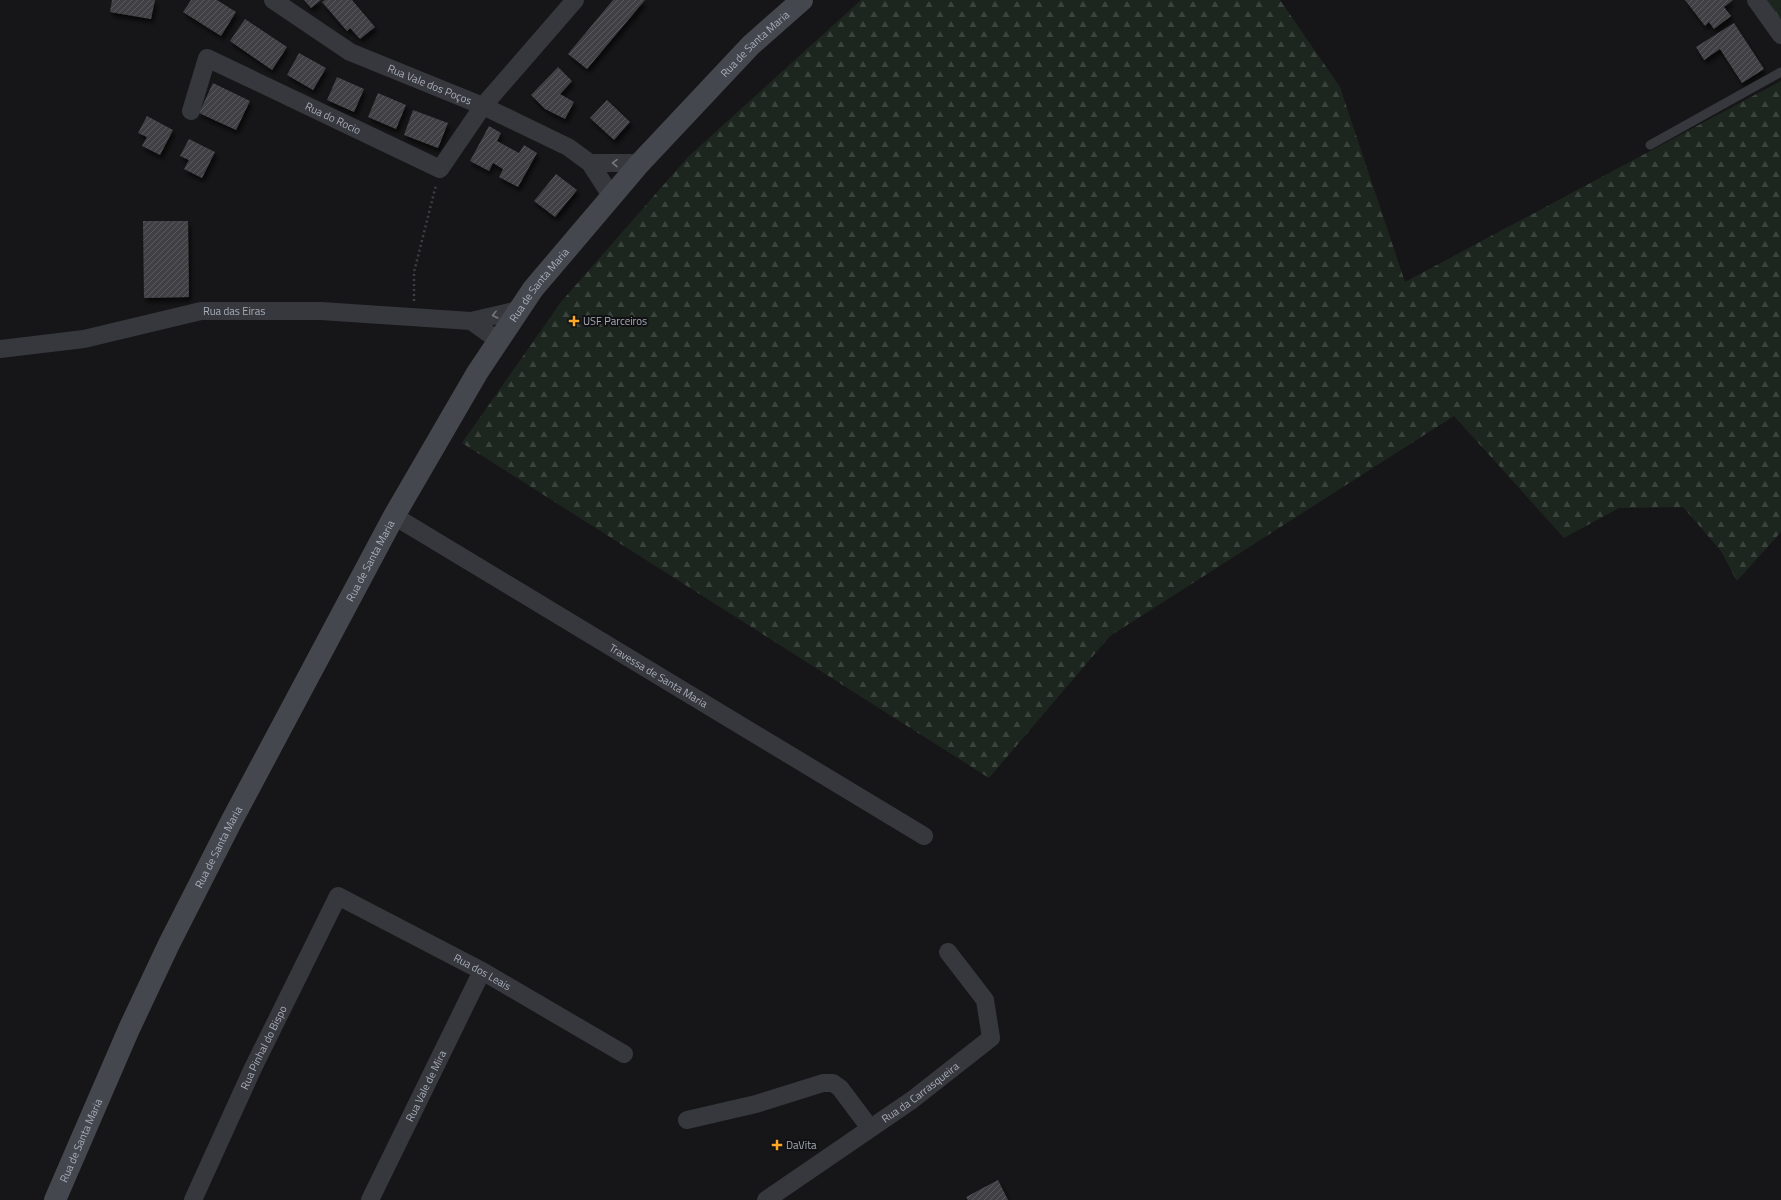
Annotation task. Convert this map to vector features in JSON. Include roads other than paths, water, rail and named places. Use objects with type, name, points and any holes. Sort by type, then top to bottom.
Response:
[{"type":"street","name":"Rua Vale dos Poços","points":[[273,0],[350,52],[483,106],[568,147],[590,163],[612,197]]},
{"type":"street","points":[[483,106],[575,0]]},
{"type":"street","name":"Rua de Santa Maria","points":[[55,1200],[129,1029],[169,944],[231,822],[394,516],[477,373],[533,289],[640,163],[751,45],[802,0]]},
{"type":"street","points":[[1756,0],[1781,35]]},
{"type":"street","name":"Rua do Rocio","points":[[191,111],[207,58],[440,169],[483,106]]},
{"type":"street","points":[[590,163],[640,163]]},
{"type":"street","name":"Rua das Eiras","points":[[0,349],[84,339],[201,311],[321,311],[471,321],[519,310]]},
{"type":"street","points":[[471,321],[499,341]]},
{"type":"street","name":"Travessa de Santa Maria","points":[[394,516],[924,836]]},
{"type":"street","name":"Rua dos Leais","points":[[338,896],[482,971],[624,1054]]},
{"type":"street","name":"Rua Pinhal do Bispo","points":[[193,1200],[253,1068],[338,896]]},
{"type":"street","name":"Rua da Carrasqueira","points":[[766,1200],[912,1100],[991,1038],[985,1000],[948,952]]},
{"type":"street","name":"Rua Vale de Mira","points":[[370,1200],[482,971]]},
{"type":"street","points":[[687,1120],[756,1104],[822,1083],[833,1083],[840,1088],[870,1128]]},
{"type":"lane","points":[[1650,145],[1781,72]]},
{"type":"place","name":"USF Parceiros","points":[[574,321]]},
{"type":"place","name":"DaVita","points":[[777,1145]]}]
